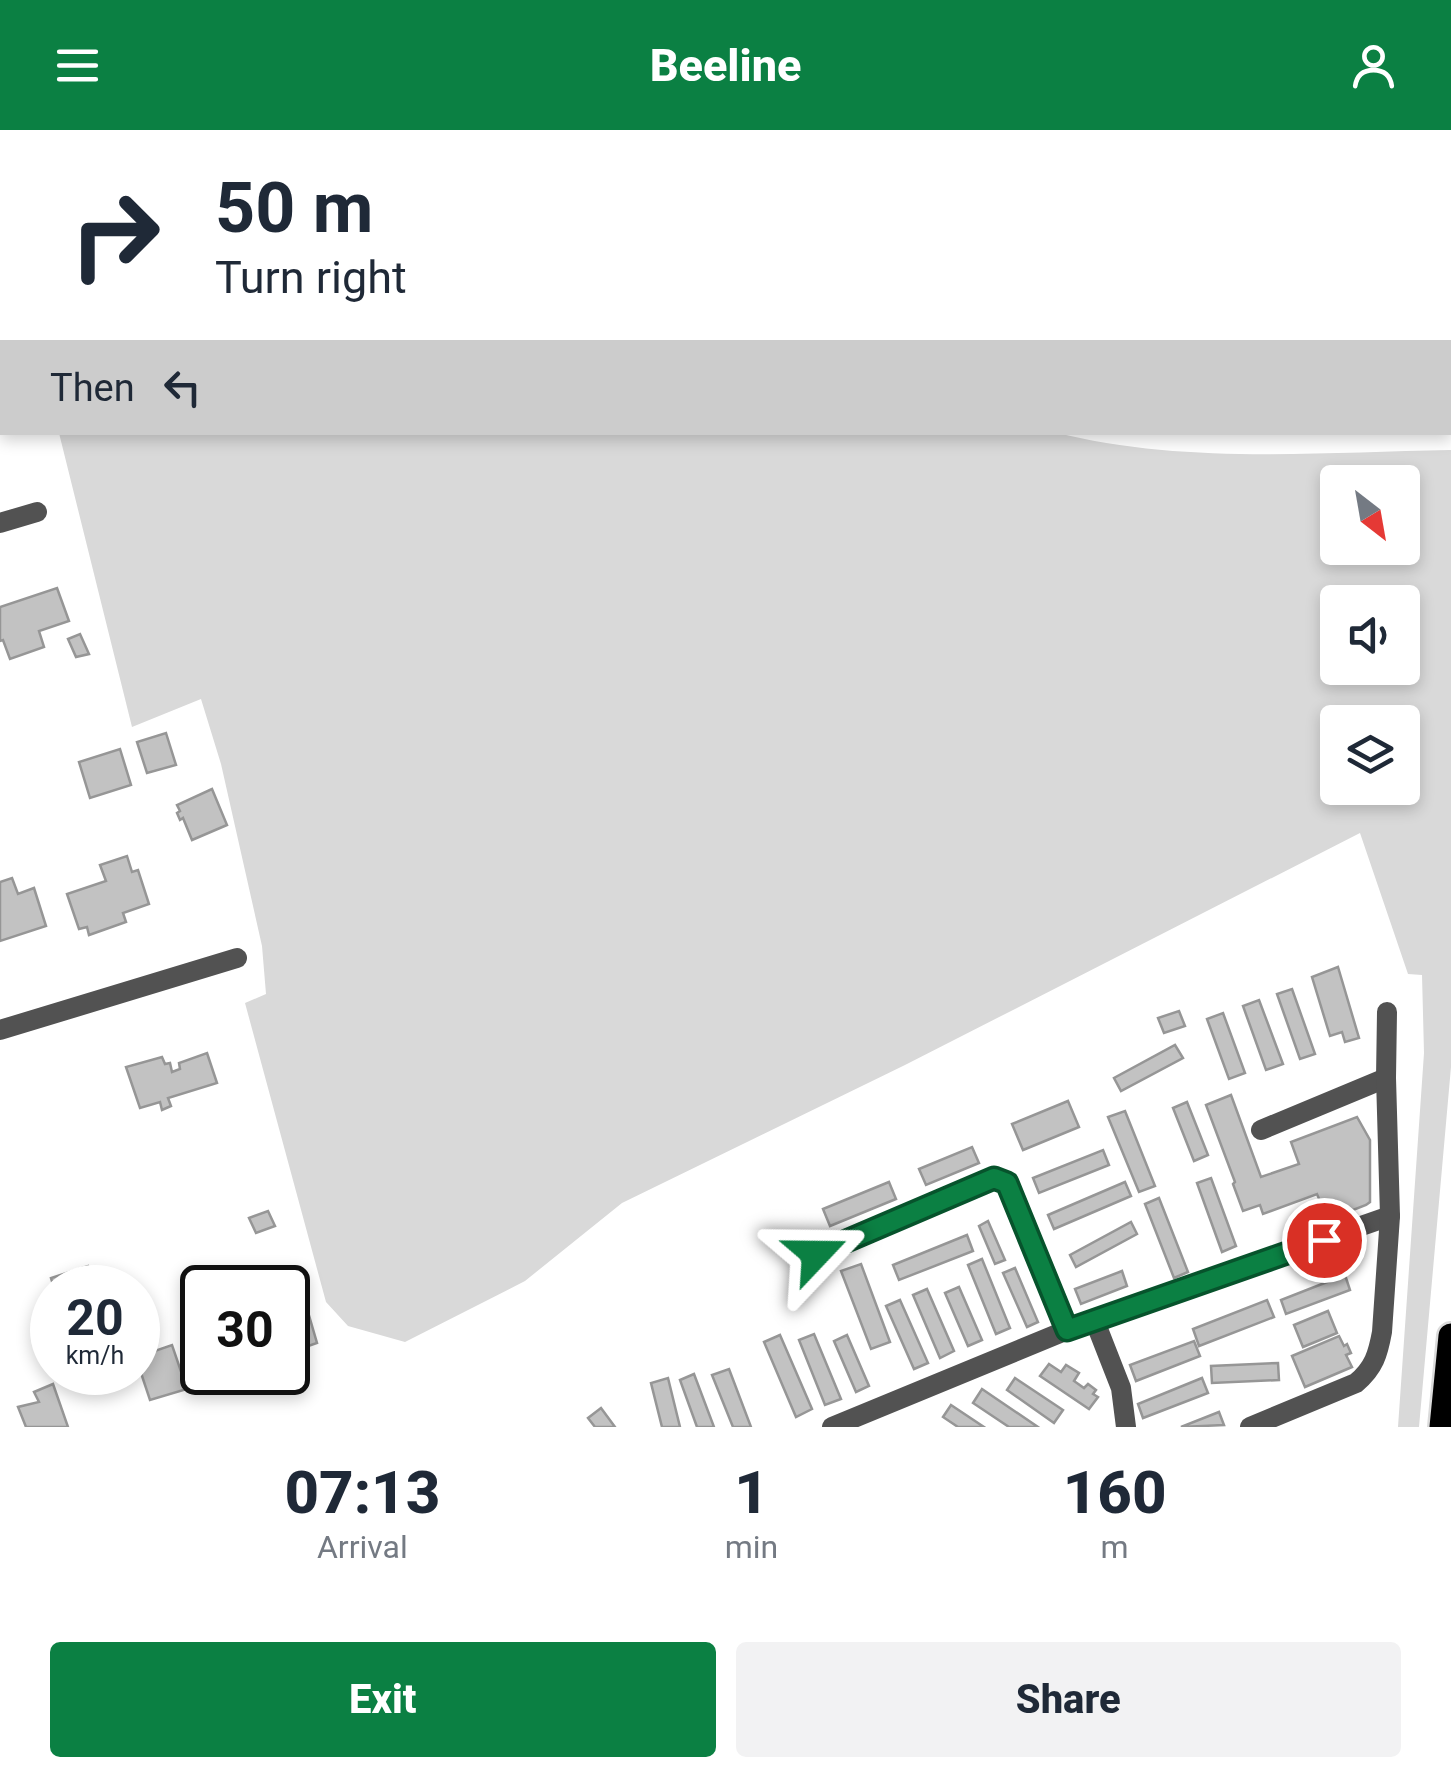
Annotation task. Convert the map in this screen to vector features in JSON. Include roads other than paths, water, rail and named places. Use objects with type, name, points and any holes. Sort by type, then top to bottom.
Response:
[{"type":"main road","points":[[1442,1427],[1451,1336]]},
{"type":"street","points":[[0,523],[37,512]]},
{"type":"street","points":[[0,1030],[236,958]]},
{"type":"street","points":[[1250,1427],[1356,1382],[1369,1372],[1378,1350],[1390,1216],[1388,1012]]},
{"type":"street","points":[[1260,1130],[1386,1078]]},
{"type":"street","points":[[816,1254],[994,1178],[1007,1183],[1067,1330]]},
{"type":"street","points":[[832,1427],[1094,1319],[1390,1216]]},
{"type":"street","points":[[1094,1319],[1121,1388],[1126,1427]]}]
